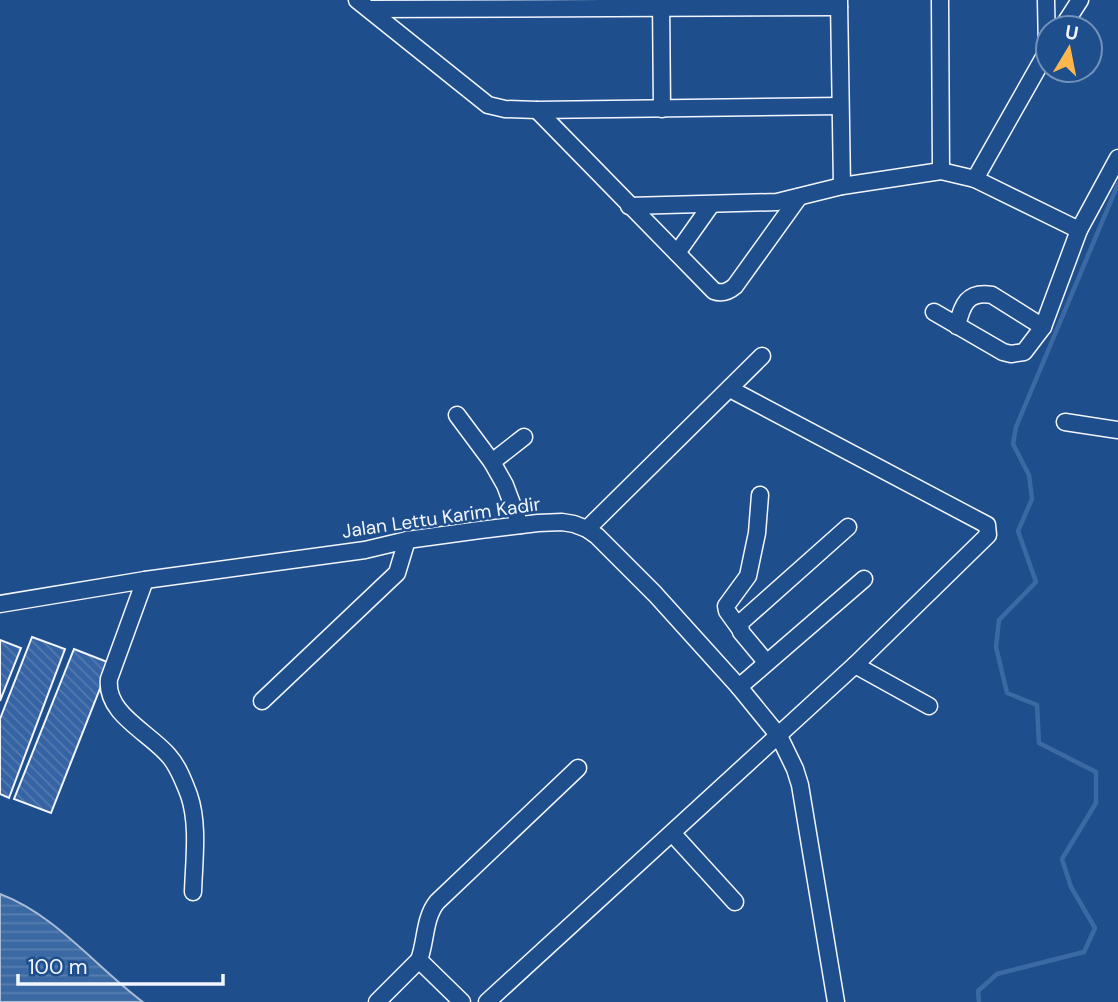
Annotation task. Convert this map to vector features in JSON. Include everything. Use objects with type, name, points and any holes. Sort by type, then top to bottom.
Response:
[{"type":"street","points":[[940,0],[941,171]]},
{"type":"street","points":[[363,5],[839,3],[842,186]]},
{"type":"street","points":[[661,4],[662,108]]},
{"type":"street","points":[[363,5],[488,105],[505,109],[841,106]]},
{"type":"street","points":[[975,179],[1034,75]]},
{"type":"street","points":[[537,110],[714,291],[725,293],[730,290],[799,197]]},
{"type":"street","points":[[934,312],[1011,354],[1024,352],[1043,327],[1079,230],[1118,158]]},
{"type":"street","points":[[629,206],[777,202],[842,186],[941,171],[975,179],[1079,230]]},
{"type":"street","points":[[677,253],[711,205]]},
{"type":"street","points":[[957,326],[963,306],[970,298],[983,293],[992,295],[1043,327]]},
{"type":"street","points":[[762,356],[587,529],[655,594],[739,687],[779,736],[800,785],[836,1002]]},
{"type":"street","points":[[487,1002],[855,666],[988,535],[987,525],[730,389]]},
{"type":"street","points":[[457,415],[492,462],[505,485],[520,525]]},
{"type":"street","points":[[1065,422],[1118,430]]},
{"type":"street","points":[[492,462],[524,437]]},
{"type":"street","points":[[760,495],[757,533],[748,576],[726,603],[727,611],[766,662]]},
{"type":"street","name":"Jalan Lettu Karim Kadir","points":[[0,604],[145,580],[365,550],[407,540],[520,525],[562,522],[587,529]]},
{"type":"street","points":[[740,629],[742,622],[848,527]]},
{"type":"street","points":[[262,701],[397,573],[407,540]]},
{"type":"street","points":[[739,687],[863,579]]},
{"type":"street","points":[[145,580],[109,679],[108,693],[116,708],[171,758],[188,793],[194,820],[193,892]]},
{"type":"street","points":[[855,666],[929,706]]},
{"type":"street","points":[[377,1002],[419,960],[431,911],[437,902],[578,768]]},
{"type":"street","points":[[673,834],[735,902]]},
{"type":"street","points":[[419,960],[462,1002]]},
{"type":"water","points":[[0,894],[20,903],[57,928],[143,1002],[0,1002]]},
{"type":"building","points":[[32,637],[65,649],[9,798],[0,794],[0,719]]},
{"type":"building","points":[[0,640],[21,648],[0,701]]},
{"type":"building","points":[[74,649],[110,663],[51,813],[14,799]]},
{"type":"waterway","points":[[979,1002],[978,991],[997,974],[1084,952],[1095,928],[1071,887],[1062,859],[1096,803],[1096,772],[1039,743],[1037,705],[1007,693],[996,647],[999,620],[1036,582],[1018,531],[1032,499],[1029,475],[1013,444],[1016,427],[1118,184]]}]
